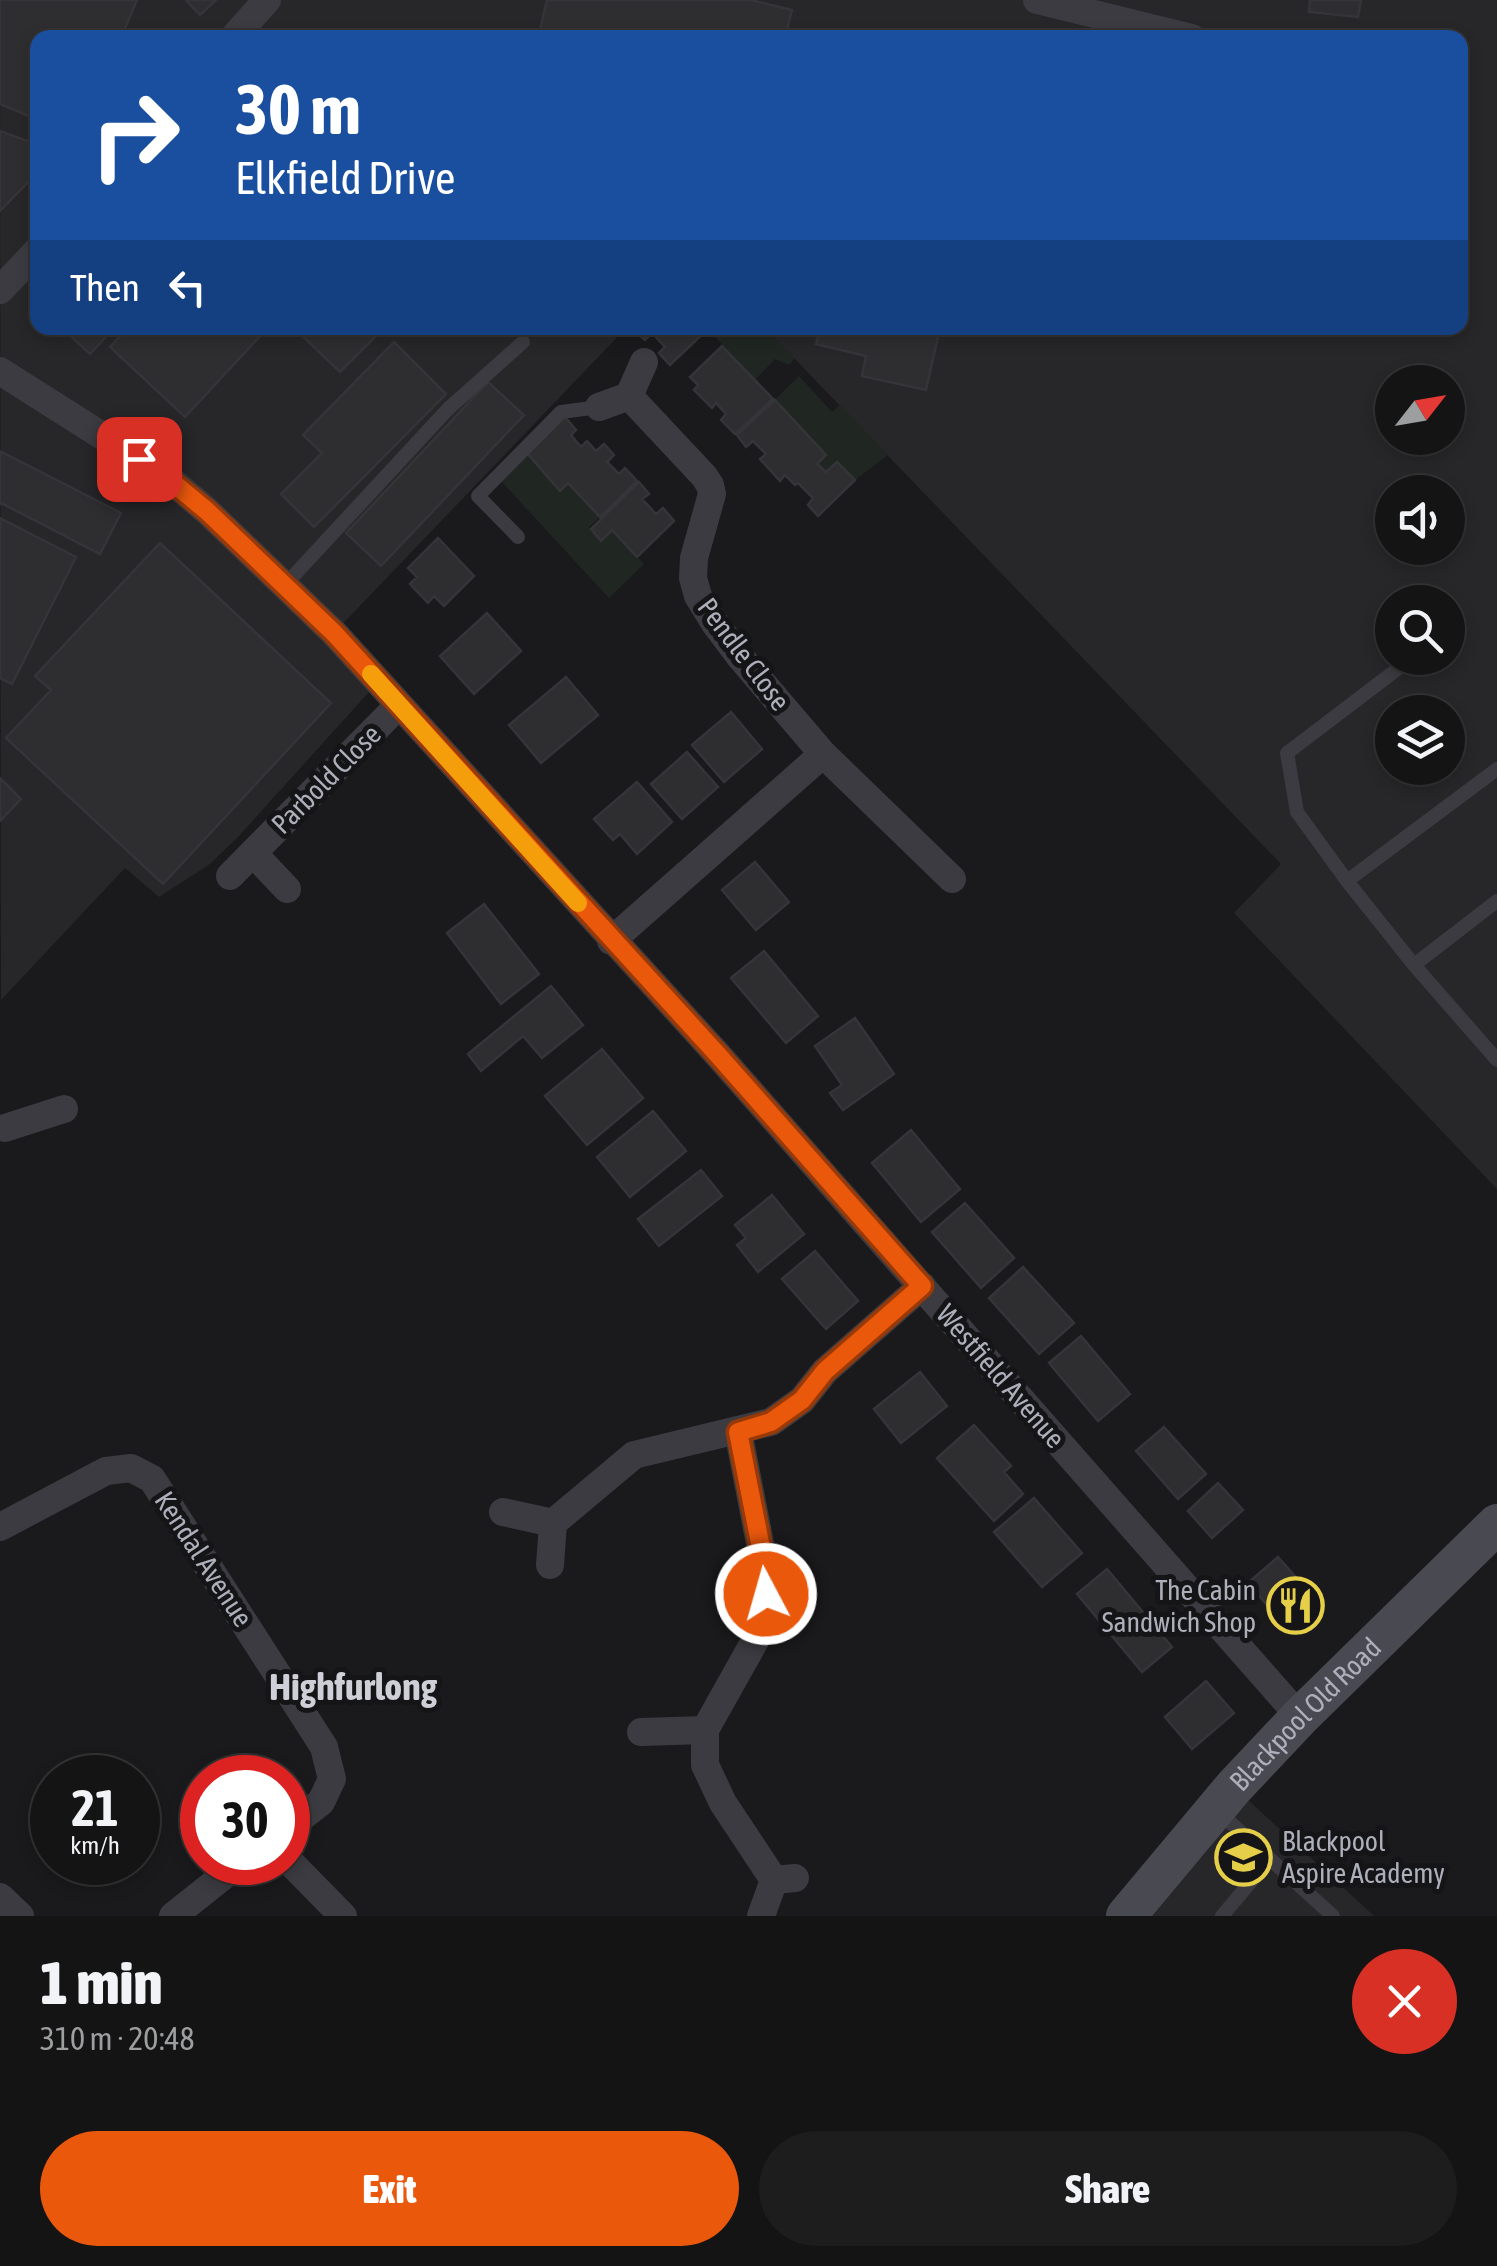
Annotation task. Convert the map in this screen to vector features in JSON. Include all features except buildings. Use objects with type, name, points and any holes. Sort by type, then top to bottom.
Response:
[{"type":"main road","name":"Blackpool Old Road","points":[[1126,1916],[1300,1717],[1497,1524]]},
{"type":"street","points":[[240,30],[268,0]]},
{"type":"street","points":[[1037,0],[1159,30]]},
{"type":"street","points":[[0,290],[30,258]]},
{"type":"street","points":[[599,407],[629,396],[644,362]]},
{"type":"street","name":"Westfield Avenue","points":[[0,371],[166,477],[334,633],[718,1055],[1300,1717]]},
{"type":"street","name":"Pendle Close","points":[[629,396],[710,485],[712,494],[694,558],[693,578],[698,596],[714,622],[823,754],[952,880]]},
{"type":"street","name":"Parbold Close","points":[[230,876],[399,705]]},
{"type":"street","points":[[612,940],[823,754]]},
{"type":"street","name":"Parbold Close","points":[[254,853],[287,889]]},
{"type":"street","points":[[2,1126],[64,1109]]},
{"type":"street","points":[[550,1565],[553,1523],[634,1455],[771,1422],[802,1400],[825,1371],[922,1286]]},
{"type":"street","points":[[738,1432],[765,1568],[766,1620],[705,1730],[705,1765],[722,1803],[785,1879],[761,1916]]},
{"type":"street","name":"Kendal Avenue","points":[[0,1527],[106,1471],[131,1468],[152,1480],[324,1747],[332,1779],[322,1802],[310,1811]]},
{"type":"street","points":[[503,1512],[553,1523]]},
{"type":"street","points":[[641,1732],[705,1730]]},
{"type":"street","points":[[310,1882],[343,1916]]},
{"type":"street","points":[[174,1916],[212,1885]]},
{"type":"street","points":[[0,1897],[20,1916]]},
{"type":"lane","points":[[285,585],[448,410],[523,342]]},
{"type":"lane","points":[[518,537],[478,496],[561,412],[599,407]]},
{"type":"lane","points":[[1390,675],[1287,754],[1297,812],[1414,966],[1497,1060]]},
{"type":"lane","points":[[1347,881],[1497,769]]},
{"type":"lane","points":[[1414,966],[1497,900]]},
{"type":"lane","points":[[1216,1809],[1333,1916]]},
{"type":"lane","points":[[1222,1916],[1270,1859]]},
{"type":"shaded area","points":[[0,0],[1497,0],[1497,1189],[1234,913],[1281,864],[772,335],[1468,335],[1468,30],[30,30],[30,335],[619,335],[334,633],[378,682],[238,837],[210,864],[159,897],[125,868],[1,1000]]},
{"type":"shaded area","points":[[713,335],[772,335],[795,358],[789,365],[775,359],[755,380]]},
{"type":"shaded area","points":[[799,376],[832,412],[840,405],[888,455],[855,480],[837,463],[826,472],[817,464],[825,454],[775,400]]},
{"type":"shaded area","points":[[527,453],[560,490],[568,483],[600,517],[589,527],[601,540],[612,530],[644,564],[609,598],[501,481]]},
{"type":"shaded area","name":"Blackpool Aspire Academy","points":[[1234,1787],[1374,1916],[1126,1916]]},
{"type":"slow traffic","points":[[371,674],[578,903]]},
{"type":"place","name":"The Cabin Sandwich Shop","points":[[1295,1606]]},
{"type":"place","name":"Blackpool Aspire Academy","points":[[1243,1857]]},
{"type":"district","name":"Highfurlong","points":[[353,1686]]},
{"type":"route","points":[[139,459],[207,511],[334,633],[922,1286],[825,1371],[802,1400],[771,1422],[738,1432],[765,1568],[766,1594]]}]
